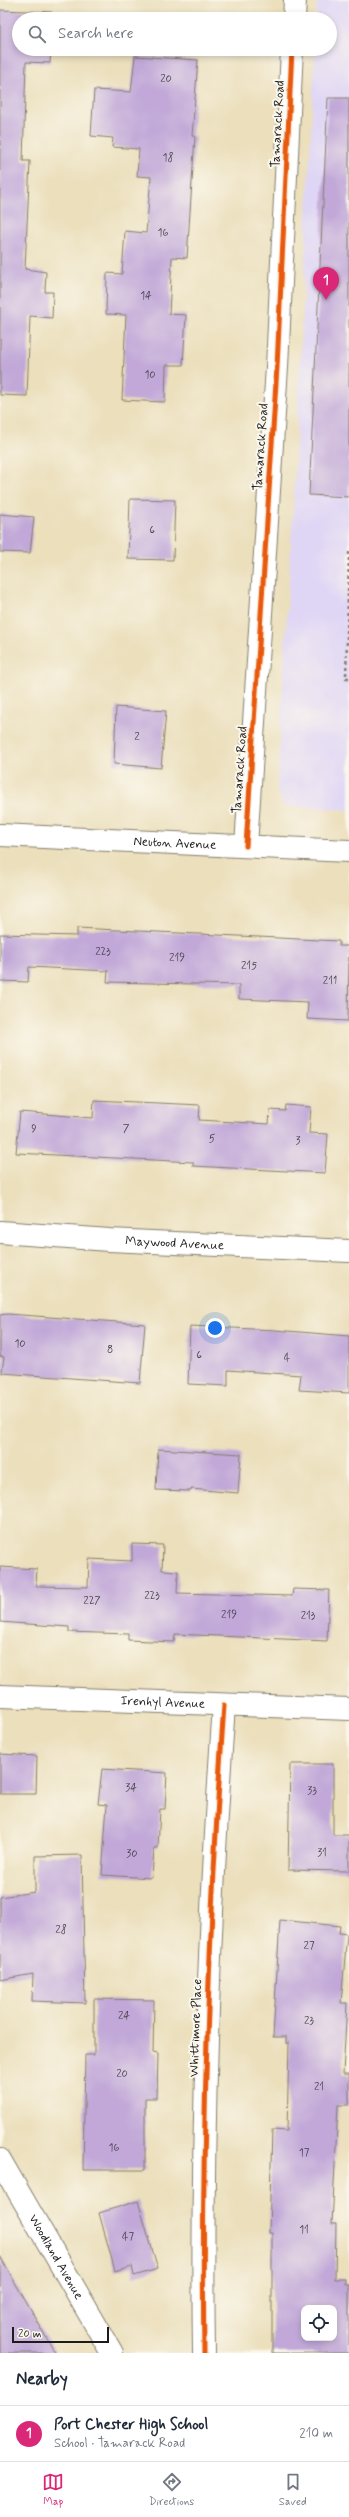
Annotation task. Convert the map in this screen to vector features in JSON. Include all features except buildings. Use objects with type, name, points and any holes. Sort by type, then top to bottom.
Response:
[{"type":"street","points":[[294,12],[295,0]]},
{"type":"street","name":"Tamarack Road","points":[[246,846],[277,367],[292,56]]},
{"type":"street","name":"Neuton Avenue","points":[[0,835],[349,851]]},
{"type":"street","name":"Maywood Avenue","points":[[0,1232],[109,1240],[349,1251]]},
{"type":"street","name":"Irenhyl Avenue","points":[[0,1696],[349,1709]]},
{"type":"street","name":"Whittimore Place","points":[[204,2353],[202,2208],[212,1881],[224,1705]]},
{"type":"street","name":"Woodland Avenue","points":[[0,2160],[112,2353]]},
{"type":"path","points":[[349,552],[346,678],[349,678]]},
{"type":"shaded area","points":[[317,0],[349,0],[349,810],[284,806],[277,790],[293,508],[315,56],[337,56],[337,12],[316,12]]},
{"type":"cycle path","points":[[246,846],[277,367],[292,56]]},
{"type":"cycle path","points":[[204,2353],[203,2272],[207,2029],[214,1867],[224,1705]]},
{"type":"place","name":"Port Chester High School","points":[[326,300]]}]
